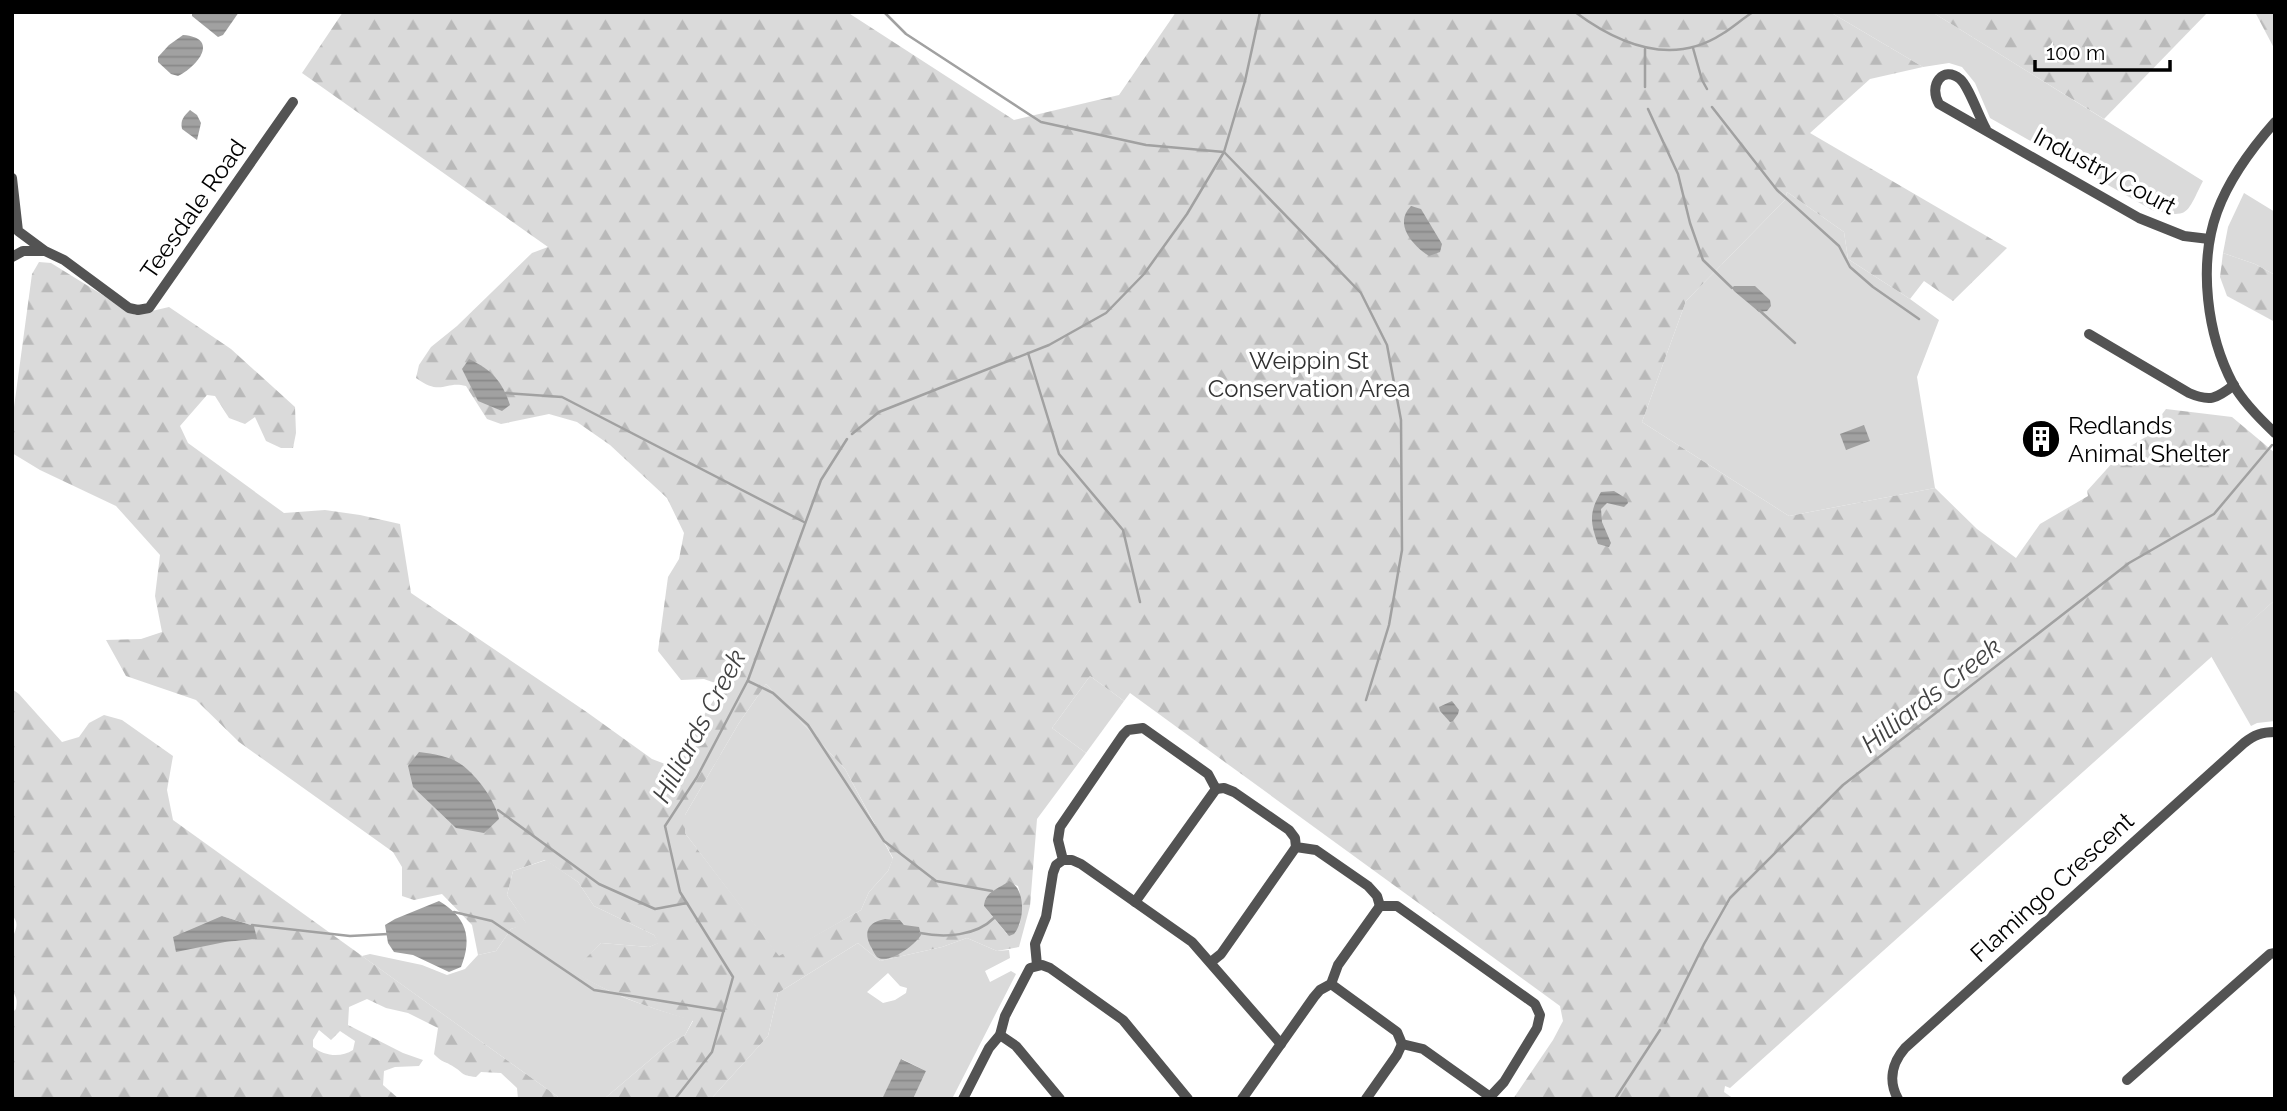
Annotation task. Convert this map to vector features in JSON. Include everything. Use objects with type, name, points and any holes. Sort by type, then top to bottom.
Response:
[{"type":"street","name":"Industry Court","points":[[1986,129],[1961,79],[1952,75],[1937,80],[1934,96],[1939,103],[2139,218],[2184,236],[2209,239]]},
{"type":"street","name":"Teesdale Road","points":[[12,178],[18,231],[45,251],[64,260],[129,308],[149,308],[293,102]]},
{"type":"street","points":[[2275,122],[2236,174],[2218,210],[2209,239],[2206,270],[2211,317],[2222,359],[2234,385],[2263,423],[2275,433]]},
{"type":"street","points":[[12,257],[23,251],[45,251]]},
{"type":"street","points":[[2089,334],[2189,393],[2204,399],[2221,395],[2234,385]]},
{"type":"street","points":[[1063,860],[1058,840],[1060,827],[1128,730],[1143,728],[1152,734],[1208,774],[1216,789]]},
{"type":"street","name":"Flamingo Crescent","points":[[1898,1099],[1893,1068],[1897,1057],[1905,1048],[2244,743],[2262,733],[2275,733]]},
{"type":"street","points":[[1135,902],[1216,789],[1224,788],[1234,792],[1289,830],[1295,838],[1296,847],[1221,954],[1211,962]]},
{"type":"street","points":[[1296,847],[1316,850],[1368,886],[1377,896],[1380,906]]},
{"type":"street","points":[[1037,965],[1035,944],[1045,917],[1053,873],[1056,865],[1063,860],[1072,860],[1192,942],[1281,1044]]},
{"type":"street","points":[[1242,1099],[1314,997],[1331,984],[1338,965],[1380,906]]},
{"type":"street","points":[[1380,906],[1397,906],[1538,1008],[1537,1028],[1500,1087],[1488,1097],[1423,1049],[1402,1044]]},
{"type":"street","points":[[2127,1080],[2270,954],[2275,953]]},
{"type":"street","points":[[963,1099],[989,1048],[1000,1035],[1005,1016],[1025,976],[1037,965],[1050,968],[1123,1020],[1188,1099]]},
{"type":"street","points":[[1331,984],[1397,1032],[1402,1044],[1366,1099]]},
{"type":"street","points":[[1000,1035],[1016,1046],[1060,1099]]},
{"type":"green space","name":"Weippin St Conservation Area","points":[[343,12],[847,12],[1014,120],[1119,95],[1176,12],[1830,12],[1923,67],[1870,79],[1810,133],[2007,248],[1953,301],[1924,281],[1910,299],[1848,259],[1844,232],[1787,192],[1785,200],[1686,301],[1642,422],[1789,516],[1935,488],[1977,529],[2016,558],[2040,524],[2088,496],[2087,491],[2124,450],[2144,438],[2166,409],[2232,417],[2275,453],[2275,600],[1730,1088],[1725,1086],[1724,1092],[1734,1099],[1513,1099],[1563,1021],[1560,1006],[1130,693],[1124,701],[1090,676],[1052,728],[1086,753],[1037,819],[1030,906],[1019,947],[997,951],[967,938],[942,947],[880,961],[858,943],[778,993],[768,1036],[711,1099],[604,1099],[670,1043],[685,1035],[693,1021],[616,994],[573,971],[601,943],[649,947],[658,943],[654,935],[594,906],[578,882],[545,860],[513,871],[507,895],[527,924],[511,929],[496,951],[478,955],[472,925],[442,894],[414,900],[402,896],[402,867],[393,852],[239,742],[196,700],[126,676],[106,640],[141,639],[162,632],[155,596],[160,555],[116,506],[40,470],[12,453],[12,422],[32,274],[39,262],[51,263],[135,315],[169,307],[231,349],[295,407],[296,433],[293,448],[281,448],[266,441],[255,417],[245,424],[229,418],[215,396],[207,395],[180,426],[188,443],[284,513],[325,510],[400,524],[411,593],[652,759],[665,764],[678,755],[719,692],[729,688],[704,679],[681,680],[658,651],[668,577],[679,559],[684,533],[667,498],[610,445],[577,422],[549,414],[501,424],[487,419],[466,386],[438,387],[425,384],[416,378],[419,365],[431,347],[457,326],[532,253],[548,247],[302,73]],"holes":[[[766,684],[845,769],[893,858],[888,871],[869,892],[861,910],[779,956],[685,833],[685,815],[739,723]],[[1008,882],[1018,886],[1021,900],[1020,924],[1007,934],[984,906],[989,894]],[[885,919],[900,920],[904,925],[872,950],[871,945]]]},
{"type":"green space","points":[[1830,12],[1932,12],[2203,181],[2185,211],[2174,214],[2152,210],[1990,118],[1975,83],[1962,67],[1949,63],[1923,67]]},
{"type":"green space","points":[[1932,12],[2208,12],[2104,119]]},
{"type":"green space","points":[[2255,12],[2275,12],[2275,50]]},
{"type":"green space","points":[[1787,192],[1844,232],[1848,259],[1939,320],[1917,377],[1935,488],[1789,516],[1642,422],[1686,301],[1785,200]]},
{"type":"green space","points":[[2244,193],[2275,212],[2275,275],[2255,264],[2223,253],[2228,227]]},
{"type":"green space","points":[[2223,253],[2255,264],[2275,275],[2275,322],[2227,296],[2220,277]]},
{"type":"green space","points":[[2275,600],[2275,721],[2251,726],[2211,656]]},
{"type":"green space","points":[[1090,676],[1124,701],[1086,753],[1052,728]]},
{"type":"green space","points":[[766,684],[845,769],[893,859],[888,871],[869,892],[861,910],[779,957],[685,833],[685,815],[739,723]]},
{"type":"green space","points":[[12,689],[62,742],[79,737],[89,723],[104,715],[122,720],[173,756],[167,790],[173,820],[561,1099],[518,1099],[517,1088],[501,1073],[481,1072],[476,1077],[465,1075],[434,1054],[438,1028],[408,1013],[386,1008],[367,999],[349,1007],[348,1025],[403,1053],[423,1060],[419,1066],[395,1067],[384,1071],[383,1085],[399,1099],[12,1099],[12,1013],[16,1009],[17,1001],[11,978],[12,941],[16,925],[12,915]],"holes":[[[222,916],[254,926],[256,939],[225,942]],[[319,1030],[331,1040],[340,1031],[355,1041],[353,1050],[338,1055],[317,1050],[313,1047],[313,1040]]]},
{"type":"green space","points":[[546,860],[578,882],[594,906],[654,935],[659,943],[649,947],[601,943],[574,971],[587,980],[631,1000],[693,1020],[685,1035],[670,1043],[604,1099],[561,1099],[362,956],[370,954],[422,965],[447,975],[465,969],[478,955],[496,951],[511,929],[526,923],[507,895],[513,871]]},
{"type":"green space","points":[[967,938],[997,951],[1009,950],[1010,958],[985,971],[990,982],[1011,971],[1016,974],[952,1099],[913,1099],[926,1071],[902,1059],[882,1099],[711,1099],[768,1036],[778,993],[858,943],[880,961],[942,947]],"holes":[[[888,973],[900,986],[907,988],[906,993],[883,1003],[867,992]]]},
{"type":"shaded area","points":[[192,12],[239,12],[223,35],[218,37],[192,16]]},
{"type":"shaded area","points":[[183,35],[201,41],[203,47],[202,53],[192,66],[178,76],[171,74],[158,62],[158,57]]},
{"type":"shaded area","points":[[190,110],[197,115],[201,123],[197,140],[182,129],[183,118]]},
{"type":"shaded area","points":[[1411,206],[1421,209],[1442,244],[1440,252],[1429,256],[1407,234],[1404,220]]},
{"type":"shaded area","points":[[1734,286],[1755,286],[1770,300],[1771,306],[1767,311],[1759,312],[1734,291]]},
{"type":"shaded area","points":[[469,359],[495,377],[510,405],[502,411],[478,401],[462,369]]},
{"type":"shaded area","points":[[1864,425],[1870,441],[1846,450],[1840,434]]},
{"type":"shaded area","points":[[1614,491],[1627,499],[1628,503],[1624,507],[1607,503],[1601,509],[1602,522],[1611,543],[1609,547],[1598,544],[1592,517],[1594,505],[1601,492]]},
{"type":"shaded area","points":[[1452,701],[1459,710],[1450,722],[1439,707]]},
{"type":"shaded area","points":[[419,752],[447,757],[467,769],[490,797],[499,819],[484,833],[456,828],[413,787],[408,766]]},
{"type":"shaded area","points":[[1009,881],[1015,885],[1021,897],[1022,913],[1018,928],[1009,936],[984,906],[990,894]]},
{"type":"shaded area","points":[[439,901],[456,914],[465,929],[465,956],[461,967],[449,972],[413,955],[394,952],[388,943],[385,925]]},
{"type":"shaded area","points":[[222,916],[254,926],[257,939],[225,942],[176,952],[173,937]]},
{"type":"shaded area","points":[[885,919],[900,920],[904,925],[919,927],[921,935],[901,953],[882,959],[874,953],[867,932],[871,925]]},
{"type":"shaded area","points":[[901,1059],[926,1071],[913,1099],[882,1099]]},
{"type":"waterway","points":[[884,12],[906,34],[1041,122],[1146,145],[1224,152],[1361,293],[1387,345],[1401,420],[1402,550],[1389,625],[1366,700]]},
{"type":"waterway","name":"Hilliards Creek","points":[[852,434],[879,412],[1049,345],[1106,313],[1144,274],[1187,214],[1224,152],[1245,81],[1260,12]]},
{"type":"waterway","name":"Hilliards Creek","points":[[1575,12],[1627,42],[1664,50],[1703,44],[1753,12]]},
{"type":"waterway","points":[[1693,48],[1707,89]]},
{"type":"waterway","points":[[1645,49],[1645,87]]},
{"type":"waterway","points":[[1712,107],[1777,190],[1839,246],[1850,267],[1873,287],[1919,319]]},
{"type":"waterway","points":[[1648,109],[1678,174],[1690,223],[1703,260],[1732,288]]},
{"type":"waterway","points":[[1759,310],[1795,343]]},
{"type":"waterway","points":[[1028,353],[1059,454],[1123,530],[1140,602]]},
{"type":"waterway","points":[[506,393],[562,397],[804,522]]},
{"type":"waterway","name":"Hilliards Creek","points":[[675,1099],[712,1052],[733,977],[680,892],[665,826],[697,777],[748,680],[821,480],[847,439]]},
{"type":"waterway","name":"Hilliards Creek","points":[[1665,1023],[1730,898],[1843,785],[2129,563],[2214,514],[2272,445]]},
{"type":"waterway","points":[[748,681],[773,693],[808,725],[884,841],[936,881],[992,891]]},
{"type":"waterway","points":[[498,810],[599,884],[655,909],[687,903]]},
{"type":"waterway","points":[[454,912],[492,921],[594,990],[724,1011]]},
{"type":"waterway","points":[[920,933],[960,934],[978,929],[994,918]]},
{"type":"waterway","points":[[252,925],[350,936],[388,934]]},
{"type":"waterway","name":"Hilliards Creek","points":[[1615,1099],[1660,1030]]},
{"type":"place","name":"Redlands Animal Shelter","points":[[2041,439]]}]
